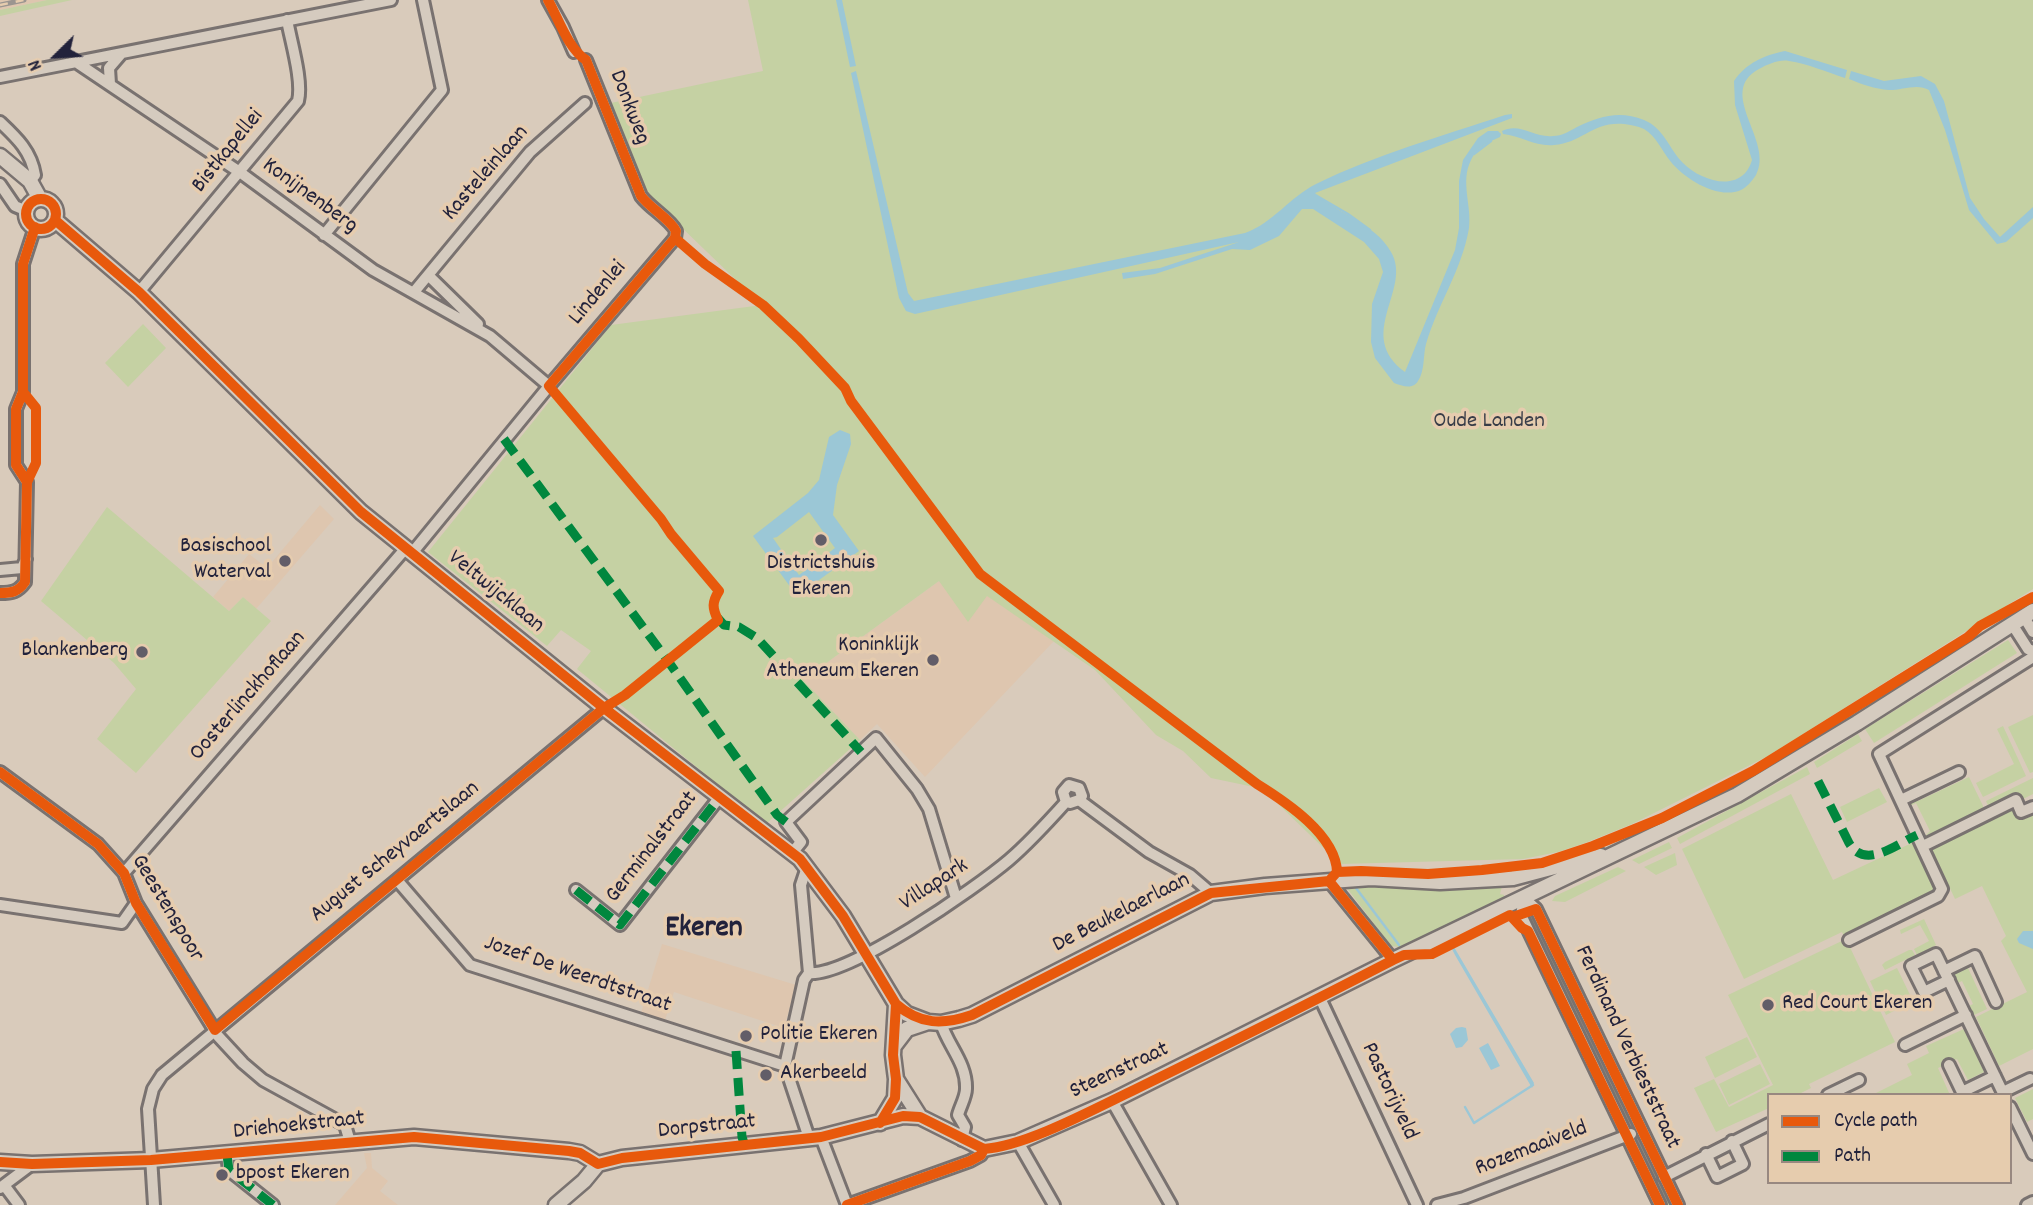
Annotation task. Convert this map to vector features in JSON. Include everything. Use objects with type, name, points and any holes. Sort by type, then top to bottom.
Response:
[{"type":"main road","name":"Veltwijcklaan","points":[[0,156],[30,181],[33,204],[29,222],[35,227]]},
{"type":"main road","name":"Veltwijcklaan","points":[[16,169],[33,204]]},
{"type":"main road","name":"Veltwijcklaan","points":[[33,204],[48,200],[53,204],[55,220],[139,292],[361,512],[604,708],[792,853],[807,867],[844,916],[896,1004],[907,1014],[934,1023]]},
{"type":"main road","points":[[35,227],[45,228],[55,220]]},
{"type":"main road","name":"Steenstraat","points":[[984,1149],[1018,1142],[1112,1101],[1393,960],[1692,818],[1773,775],[2023,617]]},
{"type":"main road","name":"De Beukelaerlaan","points":[[894,1046],[903,1031],[972,1014],[1211,893],[1371,878],[1465,881],[1513,878],[1591,856],[1611,856]]},
{"type":"main road","points":[[880,1123],[895,1098],[896,1004]]},
{"type":"main road","points":[[896,1079],[920,1117],[984,1149]]},
{"type":"main road","name":"Dorpstraat","points":[[598,1164],[622,1158],[815,1138],[903,1116],[920,1117]]},
{"type":"main road","name":"Driehoekstraat","points":[[1,1163],[151,1160],[414,1137],[469,1140],[580,1153],[598,1164]]},
{"type":"main road","points":[[556,1205],[584,1181],[598,1164]]},
{"type":"street","points":[[0,77],[391,0]]},
{"type":"street","points":[[324,235],[442,90],[423,0]]},
{"type":"street","points":[[548,0],[574,52]]},
{"type":"street","name":"Bistkapellei","points":[[139,292],[298,102],[298,81],[287,20]]},
{"type":"street","points":[[110,85],[108,68],[122,53]]},
{"type":"street","name":"Donkweg","points":[[586,60],[640,196],[650,208],[675,228]]},
{"type":"street","name":"Konijnenberg","points":[[76,62],[240,173],[373,270],[490,336]]},
{"type":"street","name":"Kasteleinlaan","points":[[414,292],[530,152],[585,103]]},
{"type":"street","points":[[0,122],[26,149],[33,161],[35,175],[30,181]]},
{"type":"street","name":"Veltwijcklaan","points":[[0,184],[15,205],[33,204]]},
{"type":"street","points":[[0,593],[13,593],[21,588],[24,582],[27,482],[16,464],[16,409],[23,392],[23,264],[35,227]]},
{"type":"street","name":"Lindenlei","points":[[409,551],[675,238],[675,228]]},
{"type":"street","name":"Konijnenberg","points":[[428,275],[490,336],[549,386]]},
{"type":"street","name":"Oosterlinckhoflaan","points":[[124,873],[409,551]]},
{"type":"street","points":[[0,570],[22,568],[26,559]]},
{"type":"street","points":[[2023,617],[2033,632]]},
{"type":"street","points":[[2023,617],[2028,649],[2033,651]]},
{"type":"street","points":[[1849,940],[1941,893],[1941,885],[1879,754],[2033,657]]},
{"type":"street","name":"August Scheyvaertslaan","points":[[154,1205],[148,1109],[153,1089],[162,1075],[604,708]]},
{"type":"street","points":[[792,853],[801,842],[786,822],[876,738],[917,789],[929,809],[956,898]]},
{"type":"street","name":"Geestenspoor","points":[[0,772],[98,845],[124,873],[136,903],[215,1030],[243,1063],[263,1080],[345,1125],[350,1142]]},
{"type":"street","points":[[1901,800],[1959,772]]},
{"type":"street","name":"Villapark","points":[[807,977],[844,967],[866,956],[1008,861],[1066,802],[1063,792],[1069,785],[1079,788],[1082,796],[1079,800],[1149,852],[1191,875],[1211,893]]},
{"type":"street","name":"Germinalstraat","points":[[576,890],[620,925],[719,797]]},
{"type":"street","points":[[1066,802],[1079,800]]},
{"type":"street","points":[[1923,846],[2015,800],[2021,812],[2033,807]]},
{"type":"street","points":[[807,867],[801,884],[807,977],[785,1066],[847,1205]]},
{"type":"street","points":[[1513,878],[1524,898]]},
{"type":"street","name":"Jozef De Weerdtstraat","points":[[397,880],[470,965],[785,1066]]},
{"type":"street","points":[[1329,881],[1393,960]]},
{"type":"street","name":"Ferdinand Verbieststraat","points":[[1524,898],[1536,909],[1678,1205]]},
{"type":"street","name":"Ferdinand Verbieststraat","points":[[1524,898],[1521,915],[1660,1205]]},
{"type":"street","points":[[0,905],[121,923],[136,903]]},
{"type":"street","points":[[1996,1002],[1975,956],[1947,976],[2004,1093],[2030,1079]]},
{"type":"street","name":"Pastorijveld","points":[[1320,998],[1417,1205]]},
{"type":"street","points":[[1905,1045],[1966,1016]]},
{"type":"street","points":[[934,1023],[957,1053],[964,1076],[967,1091],[958,1115],[965,1127],[962,1140]]},
{"type":"street","points":[[1949,1065],[1962,1092],[1995,1076]]},
{"type":"street","points":[[1832,1093],[1859,1080]]},
{"type":"street","points":[[1112,1101],[1171,1205]]},
{"type":"street","points":[[2012,1115],[2029,1137],[2033,1154]]},
{"type":"street","points":[[1664,1177],[1767,1125]]},
{"type":"street","name":"Rozemaaiveld","points":[[1437,1205],[1464,1198],[1641,1129]]},
{"type":"street","points":[[1018,1142],[1054,1205]]},
{"type":"street","points":[[1706,1154],[1717,1177],[1743,1164],[1732,1142]]},
{"type":"street","name":"Steenstraat","points":[[847,1205],[970,1161],[981,1155],[984,1149]]},
{"type":"street","points":[[227,1155],[229,1170],[273,1205]]},
{"type":"street","points":[[1,1163],[2,1187],[19,1205]]},
{"type":"street","points":[[2,1187],[32,1164]]},
{"type":"street","points":[[2026,1205],[2033,1202]]},
{"type":"shaded area","points":[[0,0],[47,0],[0,10]]},
{"type":"shaded area","name":"Basischool Waterval","points":[[320,505],[334,519],[256,609],[243,597],[229,611],[213,597],[249,554],[267,568]]},
{"type":"shaded area","name":"Koninklijk Atheneum Ekeren","points":[[939,581],[978,589],[1054,641],[925,777],[877,724],[860,740],[803,680]]},
{"type":"shaded area","points":[[662,944],[796,985],[784,1028],[674,992],[665,1020],[641,1013]]},
{"type":"shaded area","points":[[364,1153],[371,1153],[372,1168],[388,1181],[380,1191],[398,1205],[335,1205],[367,1168]]},
{"type":"green space","points":[[47,0],[72,0],[0,16],[0,10]]},
{"type":"green space","name":"Oude Landen","points":[[748,0],[2033,0],[2033,589],[1768,756],[1632,824],[1585,843],[1523,859],[1340,864],[1275,801],[1254,787],[1211,778],[1183,751],[1156,735],[1095,670],[987,596],[968,622],[939,581],[803,680],[860,740],[766,824],[577,669],[591,651],[561,630],[547,646],[428,552],[611,325],[762,305],[677,223],[649,203],[606,104],[763,71]]},
{"type":"green space","points":[[143,324],[166,348],[128,387],[105,363]]},
{"type":"green space","points":[[107,507],[229,611],[243,597],[271,621],[136,773],[97,739],[136,689],[114,663],[41,601]]},
{"type":"green space","points":[[2008,640],[2017,653],[1874,743],[1865,729]]},
{"type":"green space","points":[[2033,715],[2033,772],[2030,773],[2008,727]]},
{"type":"green space","points":[[2003,726],[2026,776],[1983,797],[1976,783],[2014,764],[1997,729]]},
{"type":"green space","points":[[1858,734],[1862,741],[1817,768],[1814,762]]},
{"type":"green space","points":[[1807,767],[1810,774],[1680,844],[1677,838]]},
{"type":"green space","points":[[1969,777],[1985,810],[1930,837],[1925,836],[1930,831],[1916,803],[1910,806],[1908,801],[1915,796],[1918,801]]},
{"type":"green space","points":[[2033,778],[2033,794],[2021,800],[2018,794],[1989,808],[1986,801]]},
{"type":"green space","points":[[1879,788],[1887,802],[1847,822],[1840,807]]},
{"type":"green space","points":[[1791,794],[1833,880],[1916,841],[1937,887],[1936,891],[1844,936],[1842,932],[1744,979],[1682,849]]},
{"type":"green space","points":[[2014,807],[2019,819],[2033,812],[2033,1049],[1999,1066],[1976,1017],[2027,992],[2001,941],[2006,936],[1982,886],[1955,899],[1931,848]]},
{"type":"green space","points":[[1669,842],[1672,848],[1639,864],[1632,860]]},
{"type":"green space","points":[[1675,853],[1677,865],[1656,875],[1644,867]]},
{"type":"green space","points":[[1618,867],[1626,871],[1565,902],[1552,901],[1555,896]]},
{"type":"green space","points":[[1505,881],[1506,887],[1502,886],[1500,894],[1504,895],[1504,899],[1499,903],[1405,948],[1391,946],[1343,883]]},
{"type":"green space","points":[[1534,917],[1632,1120],[1631,1124],[1627,1123],[1527,920]]},
{"type":"green space","points":[[1924,919],[1936,945],[1917,955],[1914,949],[1929,941],[1920,925],[1901,934],[1900,930]]},
{"type":"green space","points":[[1846,939],[1895,1042],[1809,1084],[1811,1088],[1801,1093],[1767,1093],[1767,1109],[1716,1132],[1694,1088],[1714,1079],[1729,1107],[1773,1085],[1728,995]]},
{"type":"green space","points":[[1909,950],[1915,955],[1885,970],[1882,965],[1885,962]]},
{"type":"green space","points":[[1972,963],[1968,968],[1987,1009],[1974,1015],[1969,1006],[1973,1004],[1962,981],[1958,983],[1953,971]]},
{"type":"green space","points":[[1897,968],[1913,1001],[1886,1015],[1870,981]]},
{"type":"green space","points":[[1964,1029],[1984,1072],[1968,1080],[1957,1059],[1938,1068],[1949,1093],[1876,1093],[1912,1075],[1907,1064],[1929,1053],[1926,1046]]},
{"type":"green space","points":[[1747,1037],[1757,1057],[1715,1078],[1705,1057]]},
{"type":"green space","points":[[1760,1064],[1770,1084],[1729,1105],[1719,1084]]},
{"type":"green space","points":[[2033,1089],[2033,1119],[2027,1122],[2015,1098]]},
{"type":"green space","points":[[1640,1142],[1644,1143],[1674,1205],[1665,1205],[1637,1146]]},
{"type":"water","points":[[836,0],[842,0],[856,66],[850,67]]},
{"type":"water","points":[[1785,51],[1847,70],[1845,78],[1785,61],[1763,67],[1747,79],[1743,91],[1744,104],[1760,162],[1756,175],[1741,190],[1722,192],[1693,181],[1671,162],[1648,132],[1634,126],[1604,126],[1554,145],[1535,143],[1503,134],[1502,131],[1515,128],[1556,136],[1602,117],[1626,115],[1644,120],[1657,128],[1691,170],[1711,179],[1731,181],[1747,171],[1752,160],[1735,105],[1734,81],[1744,69],[1756,61]]},
{"type":"water","points":[[856,71],[908,293],[914,301],[1245,233],[1264,223],[1307,189],[1338,174],[1409,146],[1505,115],[1512,114],[1512,118],[1315,193],[1366,226],[1391,252],[1396,266],[1395,281],[1384,328],[1384,343],[1391,358],[1405,372],[1455,250],[1459,228],[1459,181],[1463,160],[1478,138],[1488,131],[1498,131],[1501,134],[1476,152],[1468,168],[1466,185],[1469,228],[1466,243],[1426,344],[1420,377],[1416,384],[1407,386],[1394,383],[1375,358],[1371,342],[1372,304],[1383,272],[1379,259],[1364,242],[1313,209],[1302,209],[1279,236],[1250,250],[1232,249],[1155,274],[1123,279],[1122,273],[1160,268],[1239,242],[915,314],[906,311],[899,298],[851,73]]},
{"type":"water","points":[[1851,71],[1884,81],[1921,76],[1935,84],[1944,101],[1970,198],[1984,219],[2000,237],[2033,207],[2033,218],[2006,242],[1997,244],[1969,210],[1945,130],[1929,90],[1920,87],[1889,90],[1873,87],[1849,79]]},
{"type":"water","points":[[840,430],[850,434],[851,444],[837,485],[833,515],[859,551],[797,596],[753,536],[808,493],[819,480],[829,437]],"holes":[[[809,512],[835,548],[799,575],[773,538]]]},
{"type":"water","points":[[2023,931],[2033,931],[2033,949],[2019,943],[2017,939]]},
{"type":"water","points":[[1454,947],[1534,1083],[1532,1088],[1455,955],[1452,949]]},
{"type":"water","points":[[1456,1028],[1466,1028],[1468,1040],[1462,1047],[1456,1048],[1450,1034]]},
{"type":"water","points":[[1488,1043],[1500,1066],[1491,1070],[1479,1048]]},
{"type":"waterway","points":[[1474,154],[1491,141]]},
{"type":"waterway","points":[[1317,196],[1370,230]]},
{"type":"waterway","points":[[1356,888],[1399,945]]},
{"type":"waterway","points":[[1465,1107],[1474,1123],[1533,1085]]},
{"type":"railway","points":[[0,5],[24,0]]},
{"type":"marked path","points":[[504,439],[668,661],[777,815],[786,822]]},
{"type":"marked path","points":[[716,616],[724,625],[739,627],[757,638],[861,752]]},
{"type":"marked path","points":[[1818,781],[1849,843],[1863,855],[1881,853],[1917,835]]},
{"type":"marked path","points":[[576,890],[620,925],[719,798]]},
{"type":"marked path","points":[[736,1051],[742,1137],[745,1146]]},
{"type":"marked path","points":[[227,1155],[229,1170],[273,1205]]},
{"type":"cycle path","points":[[0,772],[98,844],[124,873],[136,903],[215,1030],[604,708],[625,695],[718,620],[714,605],[719,591],[549,386],[675,238],[676,231],[641,196],[586,60],[569,41],[548,0]]},
{"type":"cycle path","points":[[41,199],[47,200],[55,208],[56,214],[55,220],[47,228],[41,229],[35,228],[27,220],[26,214],[27,208],[35,200],[41,199]]},
{"type":"cycle path","points":[[55,220],[139,292],[361,512],[604,708],[800,859],[843,916],[896,1004],[914,1016],[942,1021],[972,1015],[1211,893],[1329,881]]},
{"type":"cycle path","points":[[27,482],[16,465],[16,409],[23,392],[23,264],[35,227]]},
{"type":"cycle path","points":[[675,238],[705,264],[763,305],[845,388],[851,401],[980,574],[1308,821],[1328,845],[1334,858],[1337,872],[1329,881]]},
{"type":"cycle path","points":[[0,593],[14,591],[25,582],[27,482],[36,463],[36,408],[23,392]]},
{"type":"cycle path","points":[[1337,872],[1428,874],[1482,870],[1542,863],[1593,846],[1662,818],[1753,771],[1968,637],[1980,626],[2033,597]]},
{"type":"cycle path","points":[[1329,881],[1393,960]]},
{"type":"cycle path","points":[[1513,917],[1536,909],[1678,1205]]},
{"type":"cycle path","points":[[847,1205],[970,1161],[981,1155],[984,1149],[1020,1141],[1061,1125],[1393,960],[1404,955],[1432,954],[1510,915],[1528,931],[1660,1205]]},
{"type":"cycle path","points":[[880,1123],[895,1098],[893,1055],[896,1004]]},
{"type":"cycle path","points":[[598,1164],[622,1158],[821,1137],[903,1116],[920,1117],[984,1149]]},
{"type":"cycle path","points":[[0,1162],[32,1164],[151,1160],[414,1137],[569,1151],[580,1153],[598,1164]]},
{"type":"place","name":"Districtshuis Ekeren","points":[[821,540]]},
{"type":"place","name":"Basischool Waterval","points":[[285,561]]},
{"type":"place","name":"Blankenberg","points":[[142,652]]},
{"type":"place","name":"Koninklijk Atheneum Ekeren","points":[[933,660]]},
{"type":"place","name":"Red Court Ekeren","points":[[1768,1005]]},
{"type":"place","name":"Politie Ekeren","points":[[746,1036]]},
{"type":"place","name":"Akerbeeld","points":[[766,1075]]},
{"type":"place","name":"bpost Ekeren","points":[[222,1175]]},
{"type":"district","name":"Ekeren","points":[[704,931]]}]
